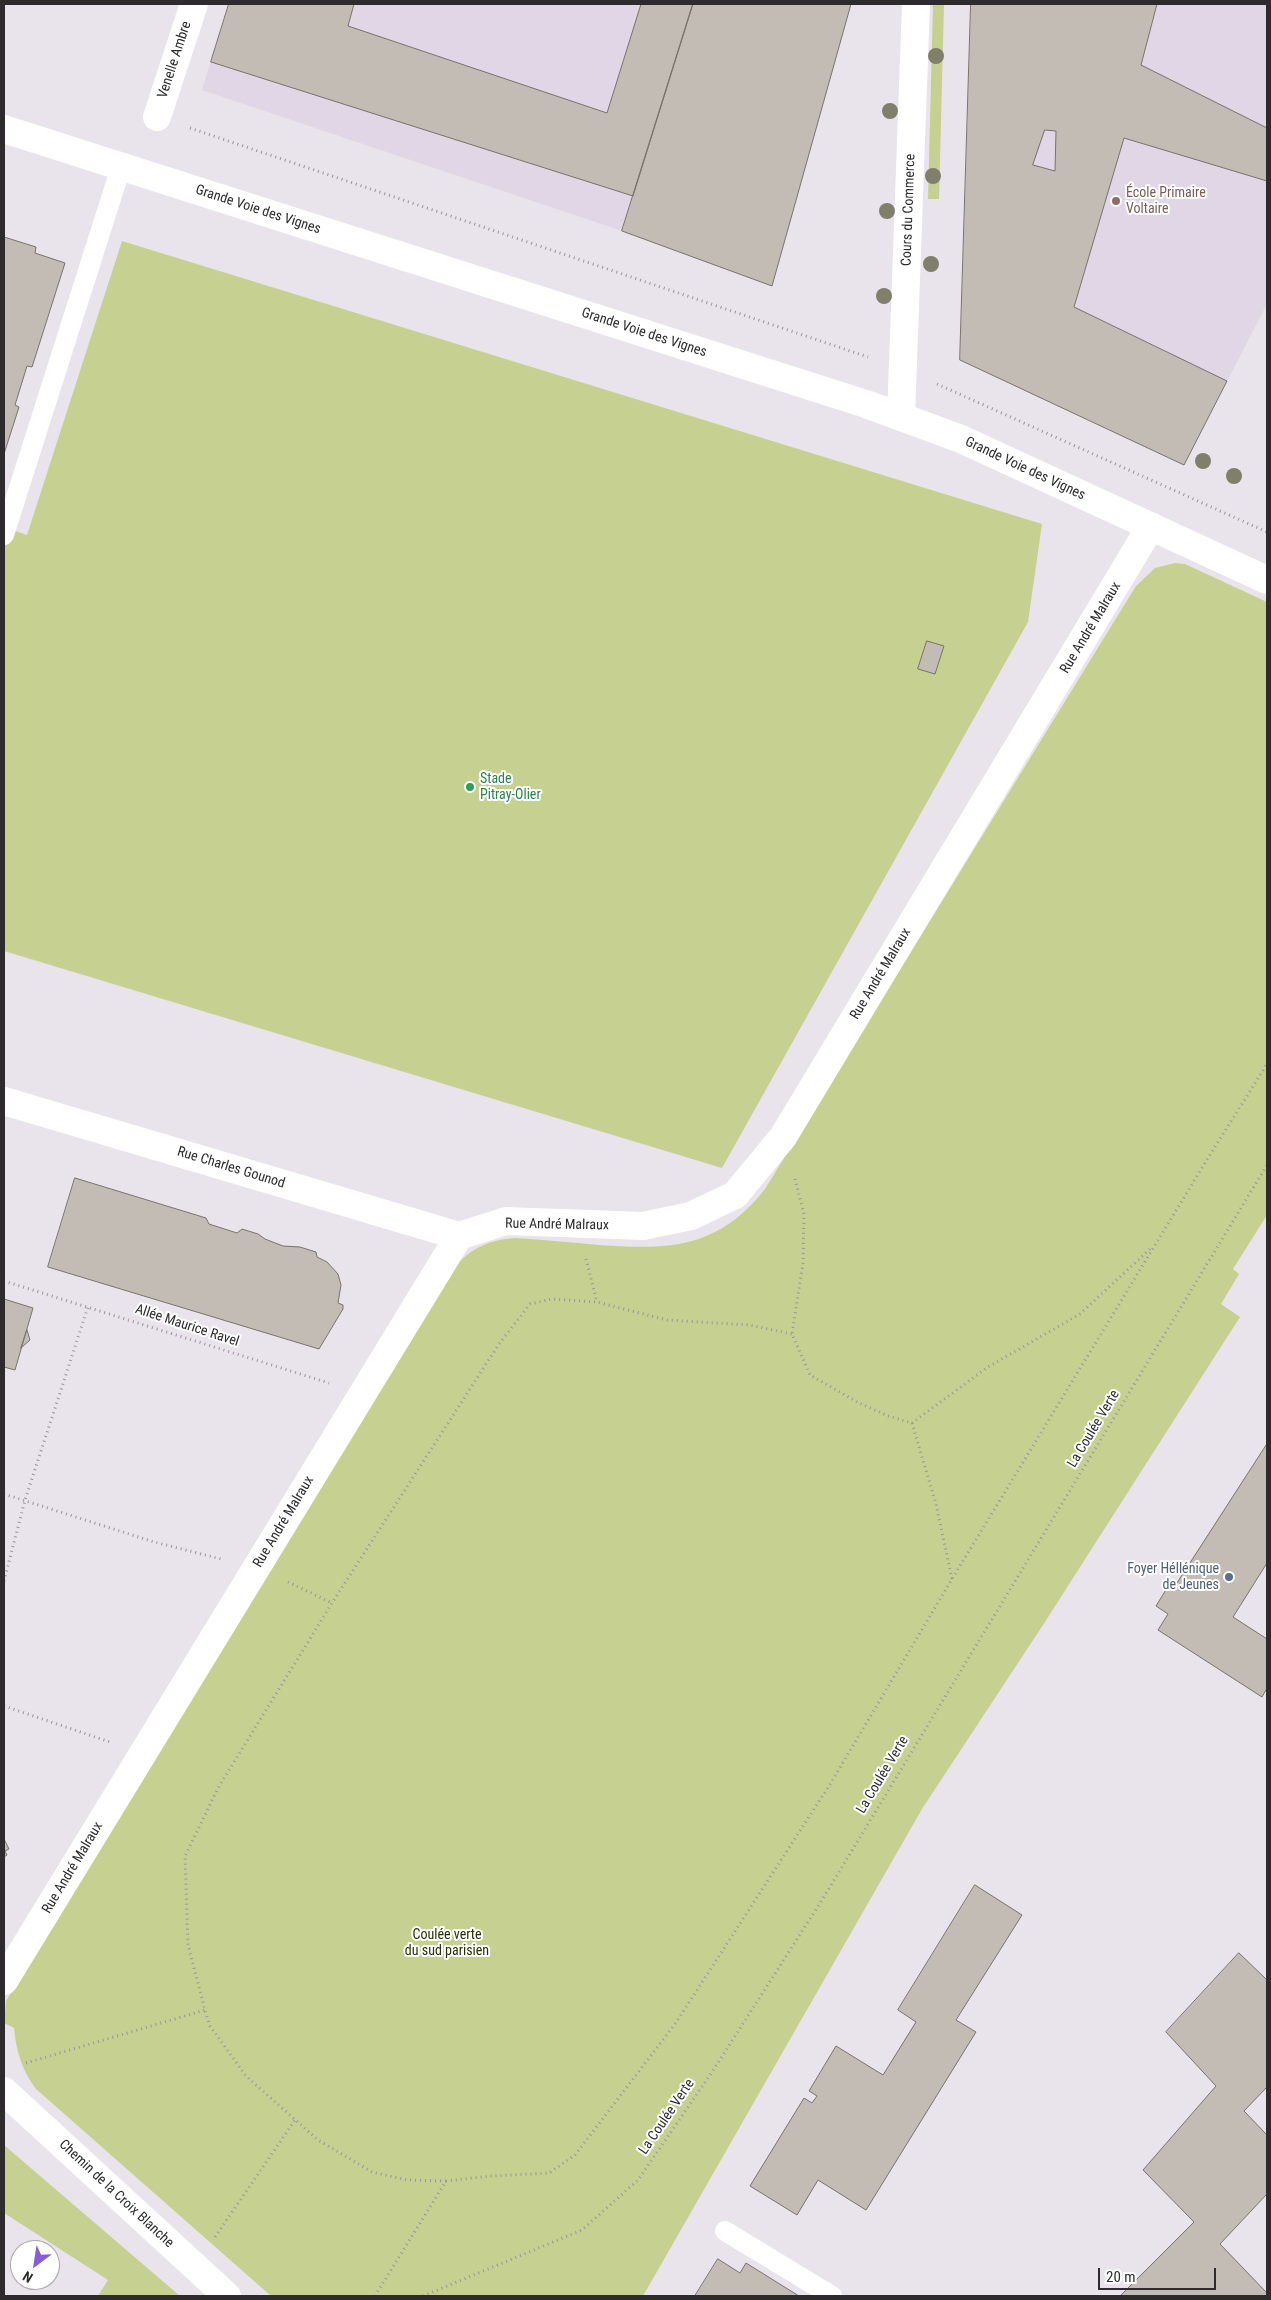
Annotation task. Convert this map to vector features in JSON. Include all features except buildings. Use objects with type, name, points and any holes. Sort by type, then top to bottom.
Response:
[{"type":"street","name":"Venelle Ambre","points":[[157,117],[194,4]]},
{"type":"street","name":"Cours du Commerce","points":[[901,417],[916,4]]},
{"type":"street","name":"Grande Voie des Vignes","points":[[4,129],[901,417],[961,439],[1267,580]]},
{"type":"street","name":"Rue André Malraux","points":[[4,1981],[459,1236],[506,1221],[643,1226],[691,1216],[735,1195],[784,1138],[1151,526]]},
{"type":"street","name":"Rue Charles Gounod","points":[[4,1101],[459,1236]]},
{"type":"street","name":"Chemin de la Croix Blanche","points":[[4,2091],[227,2296]]},
{"type":"lane","points":[[4,535],[121,166]]},
{"type":"lane","points":[[725,2231],[832,2296]]},
{"type":"path","points":[[157,117],[903,368],[1267,532]]},
{"type":"path","points":[[792,1334],[749,1325],[667,1320],[597,1302],[552,1299],[530,1304],[499,1344],[332,1602],[218,1788],[186,1856],[188,1945],[210,2026],[246,2076],[318,2140],[372,2172],[407,2180],[446,2181],[490,2176],[549,2173],[575,2155],[675,2024],[834,1778],[952,1579],[1267,1064]]},
{"type":"path","points":[[784,1138],[804,1214],[803,1263],[792,1334],[810,1375],[859,1403],[912,1423]]},
{"type":"path","name":"La Coulée Verte","points":[[423,2296],[582,2230],[638,2180],[714,2069],[822,1900],[1267,1165]]},
{"type":"path","points":[[577,1224],[597,1302]]},
{"type":"path","points":[[912,1423],[988,1367],[1080,1314],[1156,1244]]},
{"type":"path","name":"Allée Maurice Ravel","points":[[4,1280],[363,1394]]},
{"type":"path","points":[[4,1581],[25,1500],[88,1307]]},
{"type":"path","points":[[912,1423],[936,1504],[952,1579]]},
{"type":"path","points":[[4,1494],[154,1542],[257,1568],[332,1602]]},
{"type":"path","points":[[4,1706],[143,1753]]},
{"type":"path","points":[[48,2056],[206,2010]]},
{"type":"path","points":[[194,2266],[295,2120]]},
{"type":"path","points":[[375,2296],[446,2181]]},
{"type":"shaded area","points":[[229,4],[851,4],[772,286],[622,231],[202,90]]},
{"type":"shaded area","name":"École Primaire Voltaire","points":[[971,4],[1267,4],[1267,304],[1184,465],[960,360]]},
{"type":"green space","points":[[933,4],[944,4],[939,199],[928,199]]},
{"type":"green space","name":"Stade Pitray-Olier","points":[[122,241],[1042,524],[1028,622],[722,1168],[4,951],[4,527],[27,535]]},
{"type":"green space","name":"Coulée verte du sud parisien","points":[[1175,563],[1185,564],[1267,602],[1267,1215],[1233,1269],[1239,1274],[1221,1304],[1240,1317],[1043,1625],[922,1809],[643,2296],[271,2296],[36,2089],[27,2075],[21,2060],[14,2028],[4,2023],[6,2001],[458,1263],[477,1248],[498,1240],[515,1238],[599,1245],[648,1247],[670,1245],[691,1241],[710,1234],[729,1224],[747,1209],[765,1189],[1136,586],[1155,568]]},
{"type":"green space","points":[[4,2145],[180,2296],[98,2296],[108,2280],[60,2249],[60,2240],[46,2240],[4,2213]]},
{"type":"place","name":"École Primaire Voltaire","points":[[1116,201]]},
{"type":"place","name":"Stade Pitray-Olier","points":[[470,787]]},
{"type":"place","name":"Foyer Héllénique de Jeunes","points":[[1229,1577]]}]
